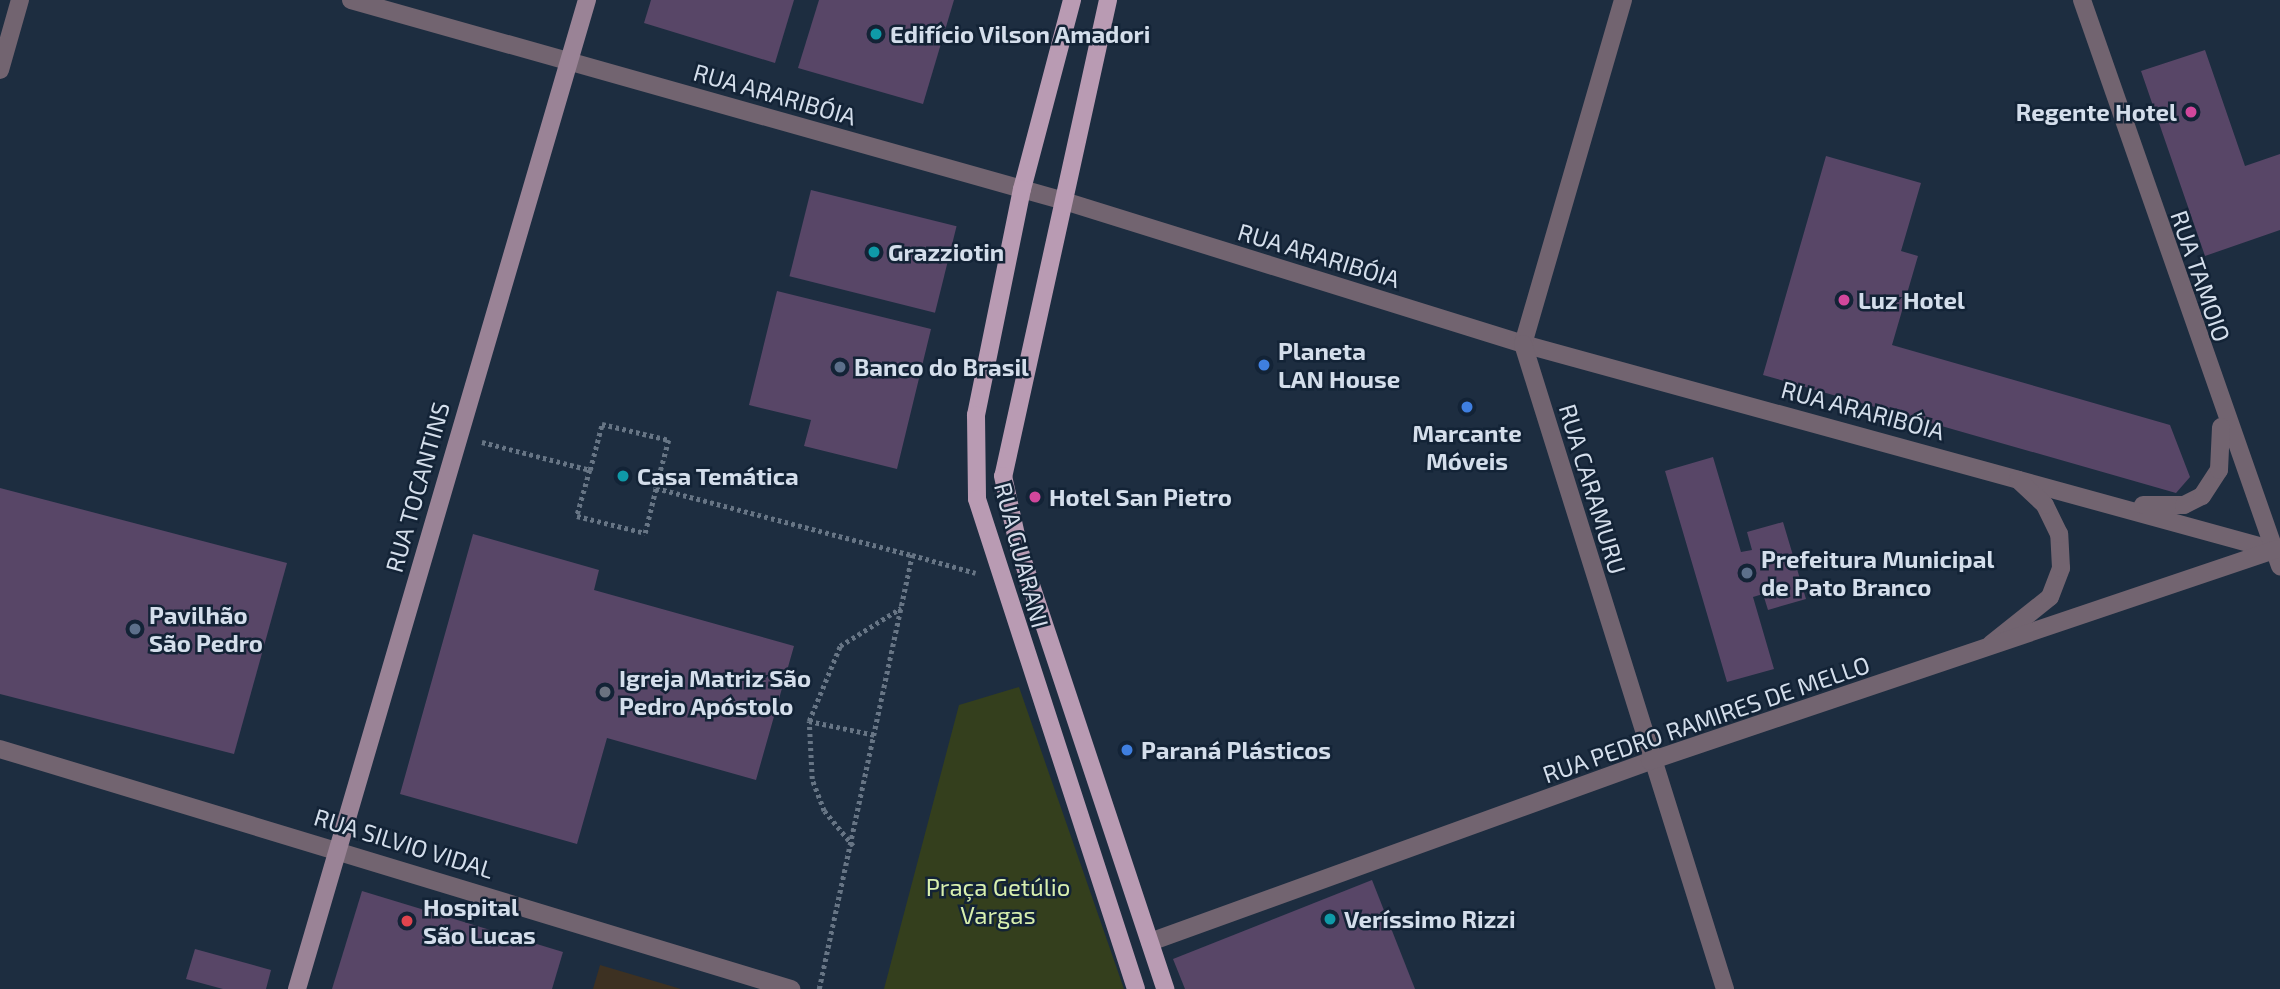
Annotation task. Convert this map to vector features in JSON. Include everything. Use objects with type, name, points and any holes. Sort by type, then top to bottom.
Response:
[{"type":"main road","name":"RUA TOCANTINS","points":[[297,989],[587,0]]},
{"type":"main road","name":"RUA GUARANI","points":[[1072,0],[1022,189],[976,415],[977,499],[999,580],[1136,989]]},
{"type":"main road","name":"RUA GUARANI","points":[[1108,0],[1061,200],[1003,476],[1019,549],[1165,989]]},
{"type":"street","points":[[0,70],[20,0]]},
{"type":"street","name":"RUA ARARIBÓIA","points":[[351,0],[1061,200],[1523,344],[2012,475],[2278,555]]},
{"type":"street","points":[[1523,344],[1623,0]]},
{"type":"street","name":"RUA TAMOIO","points":[[2082,0],[2206,369],[2278,555]]},
{"type":"street","name":"RUA CARAMURU","points":[[1523,344],[1650,761],[1725,989]]},
{"type":"street","points":[[2081,495],[2165,506],[2202,496],[2219,470],[2224,437],[2206,369]]},
{"type":"street","points":[[1975,656],[2050,597],[2061,568],[2059,534],[2045,505],[2012,475]]},
{"type":"street","name":"RUA PEDRO RAMIRES DE MELLO","points":[[1150,942],[1650,761],[2278,555]]},
{"type":"street","name":"RUA SILVIO VIDAL","points":[[0,749],[337,849],[791,989]]},
{"type":"path","points":[[602,424],[669,440],[645,533],[577,516],[590,470],[602,424]]},
{"type":"path","points":[[458,435],[590,470]]},
{"type":"path","points":[[656,488],[999,580]]},
{"type":"path","points":[[819,989],[853,846],[912,555]]},
{"type":"path","points":[[853,846],[824,811],[812,779],[809,721],[840,646],[902,607]]},
{"type":"path","points":[[809,721],[875,735]]},
{"type":"shaded area","points":[[600,965],[681,989],[593,989]]},
{"type":"green space","name":"Praça Getúlio Vargas","points":[[1019,687],[1124,989],[884,989],[959,705]]},
{"type":"building","points":[[651,0],[794,0],[775,63],[644,23]]},
{"type":"building","name":"Edifício Vilson Amadori","points":[[819,0],[954,0],[923,104],[798,68]]},
{"type":"building","name":"Regente Hotel","points":[[2205,50],[2245,166],[2280,154],[2280,230],[2205,256],[2141,71]]},
{"type":"building","name":"Luz Hotel","points":[[1826,156],[1921,183],[1901,251],[1918,256],[1892,345],[2170,425],[2190,477],[2176,493],[1763,375]]},
{"type":"building","name":"Grazziotin","points":[[811,190],[957,226],[935,313],[789,276]]},
{"type":"building","name":"Banco do Brasil","points":[[777,291],[931,329],[897,469],[804,446],[811,420],[749,405]]},
{"type":"building","name":"Prefeitura Municipal de Pato Branco","points":[[1713,457],[1741,552],[1752,550],[1747,532],[1783,522],[1806,599],[1768,610],[1763,594],[1753,597],[1774,669],[1727,682],[1665,471]]},
{"type":"building","name":"Pavilhão São Pedro","points":[[0,488],[287,563],[234,754],[0,694]]},
{"type":"building","name":"Igreja Matriz São Pedro Apóstolo","points":[[473,534],[599,570],[594,590],[794,646],[756,780],[607,738],[577,844],[400,794]]},
{"type":"building","name":"Veríssimo Rizzi","points":[[1372,880],[1415,989],[1185,989],[1173,959]]},
{"type":"building","name":"Hospital São Lucas","points":[[362,891],[563,952],[552,989],[332,989]]},
{"type":"building","points":[[195,949],[271,970],[266,989],[223,989],[186,979]]},
{"type":"place","name":"Edifício Vilson Amadori","points":[[876,34]]},
{"type":"place","name":"Regente Hotel","points":[[2191,112]]},
{"type":"place","name":"Grazziotin","points":[[874,252]]},
{"type":"place","name":"Luz Hotel","points":[[1844,300]]},
{"type":"place","name":"Planeta LAN House","points":[[1264,365]]},
{"type":"place","name":"Banco do Brasil","points":[[840,367]]},
{"type":"place","name":"Marcante Móveis","points":[[1467,407]]},
{"type":"place","name":"Casa Temática","points":[[623,476]]},
{"type":"place","name":"Hotel San Pietro","points":[[1035,497]]},
{"type":"place","name":"Prefeitura Municipal de Pato Branco","points":[[1747,573]]},
{"type":"place","name":"Pavilhão São Pedro","points":[[135,629]]},
{"type":"place","name":"Igreja Matriz São Pedro Apóstolo","points":[[605,692]]},
{"type":"place","name":"Paraná Plásticos","points":[[1127,750]]},
{"type":"place","name":"Veríssimo Rizzi","points":[[1330,919]]},
{"type":"place","name":"Hospital São Lucas","points":[[407,921]]}]
